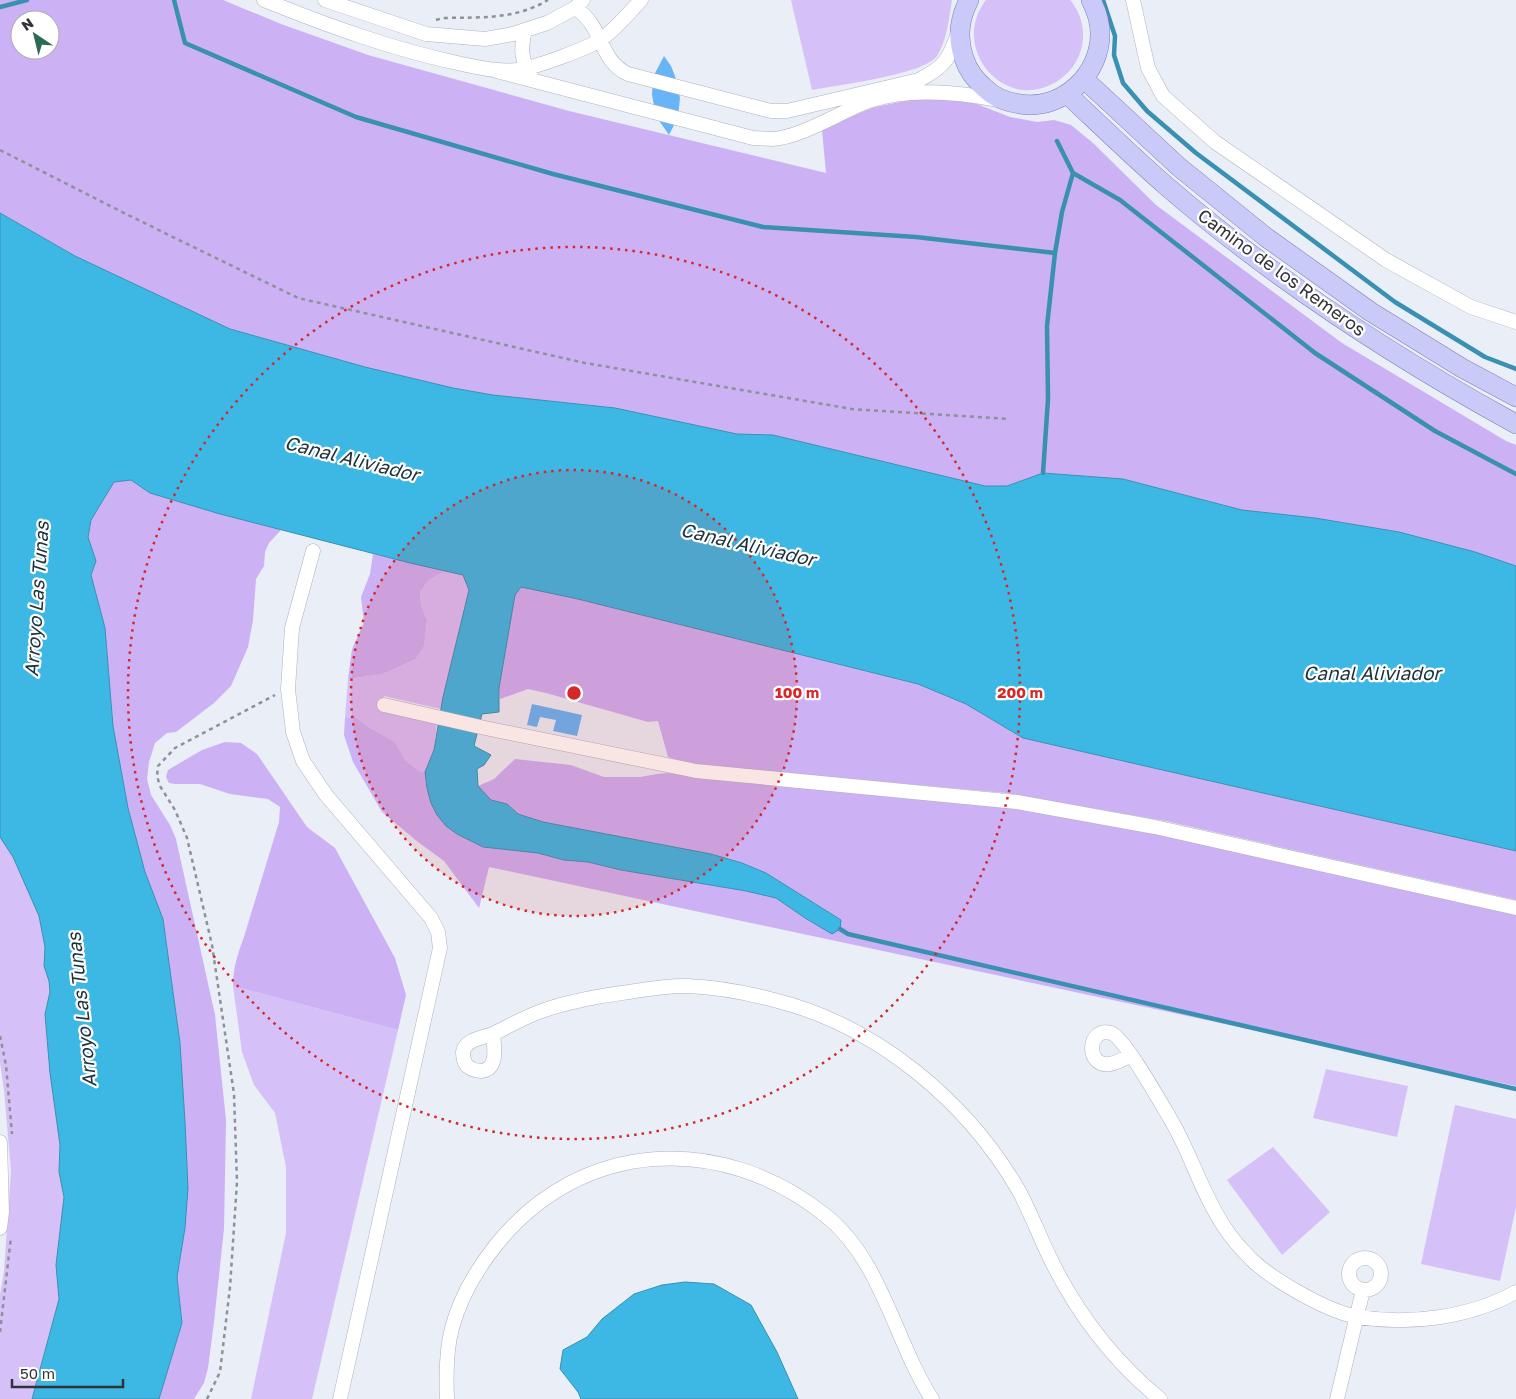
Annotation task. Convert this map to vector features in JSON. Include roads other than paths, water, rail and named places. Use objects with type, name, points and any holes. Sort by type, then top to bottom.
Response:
[{"type":"main road","points":[[969,0],[964,10],[960,28],[960,47],[966,65],[977,81],[991,94],[1009,102],[1028,105],[1047,103],[1067,94],[1080,84],[1091,69],[1098,51],[1100,32],[1097,13],[1090,0]]},
{"type":"main road","name":"Camino de los Remeros","points":[[1084,79],[1179,167],[1267,238],[1371,312],[1462,368],[1516,397]]},
{"type":"main road","name":"Camino de los Remeros","points":[[1067,94],[1165,184],[1253,255],[1383,346],[1516,424]]},
{"type":"street","points":[[264,0],[345,32],[438,59],[489,69],[753,138],[774,139],[798,132],[870,101],[904,93],[960,93],[1009,102]]},
{"type":"street","points":[[325,0],[426,34],[485,39],[548,23],[579,4],[583,13],[591,21],[618,70],[771,112],[919,80],[937,71],[951,54],[960,28]]},
{"type":"street","points":[[489,69],[527,68],[600,40],[623,20],[641,0]]},
{"type":"street","points":[[1134,0],[1148,68],[1163,96],[1215,142],[1386,260],[1471,307],[1516,322]]},
{"type":"street","points":[[525,30],[521,55],[527,68],[538,82]]},
{"type":"street","points":[[312,551],[292,628],[288,689],[293,732],[302,761],[326,795],[431,918],[438,932],[440,948],[340,1399]]},
{"type":"street","points":[[384,705],[485,728],[696,770],[1017,802],[1155,827],[1516,908]]},
{"type":"street","points":[[493,1034],[538,1012],[568,1002],[654,988],[687,986],[775,1000],[796,1006],[853,1030],[874,1042],[931,1084],[953,1104],[991,1148],[1020,1193],[1054,1266],[1074,1302],[1125,1368],[1160,1399]]},
{"type":"street","points":[[1131,1056],[1144,1074],[1177,1131],[1197,1178],[1225,1228],[1252,1260],[1300,1293],[1335,1310],[1356,1317],[1414,1320],[1462,1313],[1485,1306],[1516,1292]]},
{"type":"street","points":[[0,1142],[2,1212],[0,1228]]},
{"type":"street","points":[[446,1399],[448,1352],[452,1329],[460,1305],[487,1257],[510,1228],[556,1191],[586,1174],[638,1161],[687,1158],[714,1161],[742,1168],[778,1183],[804,1198],[844,1232],[870,1271],[911,1360],[932,1399]]},
{"type":"street","points":[[1337,1399],[1362,1290]]},
{"type":"water","name":"Canal Aliviador","points":[[0,213],[75,256],[230,329],[365,367],[453,388],[493,395],[615,408],[737,434],[773,435],[985,486],[1007,486],[1043,473],[1123,479],[1242,510],[1315,518],[1399,532],[1475,552],[1516,566],[1516,851],[1023,738],[966,704],[918,684],[578,599],[521,587],[515,595],[499,688],[499,712],[482,714],[474,746],[491,755],[484,765],[477,769],[478,786],[491,800],[507,804],[518,814],[543,822],[711,854],[742,863],[766,873],[841,920],[840,929],[832,934],[776,898],[746,891],[621,870],[588,862],[564,860],[538,853],[483,847],[457,834],[446,826],[437,815],[431,803],[425,772],[434,750],[443,697],[469,590],[463,575],[220,514],[150,493],[131,480],[114,482],[91,520],[88,537],[96,561],[91,575],[105,628],[113,726],[128,808],[145,872],[163,919],[180,1043],[188,1188],[185,1228],[177,1277],[182,1323],[159,1399],[32,1399],[59,1299],[56,1265],[64,1197],[59,1172],[60,1145],[50,1073],[45,1014],[50,992],[44,966],[45,947],[39,916],[13,857],[0,837]]},
{"type":"water","points":[[685,1282],[714,1284],[751,1305],[777,1352],[798,1399],[581,1399],[578,1392],[560,1369],[563,1350],[587,1337],[602,1319],[634,1294],[662,1285]]},
{"type":"waterway","points":[[0,7],[27,0]]},
{"type":"waterway","points":[[174,0],[185,43],[356,117],[553,174],[763,227],[916,237],[1055,253]]},
{"type":"waterway","points":[[1103,0],[1115,36],[1114,55],[1123,83],[1147,111],[1196,153],[1395,302],[1485,357],[1516,369]]},
{"type":"waterway","points":[[1057,141],[1073,173],[1120,200],[1315,353],[1435,431],[1516,474]]},
{"type":"waterway","points":[[1043,473],[1048,399],[1047,326],[1055,253],[1062,212],[1073,173]]},
{"type":"waterway","points":[[840,929],[848,934],[1516,1089]]},
{"type":"water label","name":"Arroyo Las Tunas","points":[[36,599]]},
{"type":"water label","name":"Arroyo Las Tunas","points":[[81,1010]]}]
